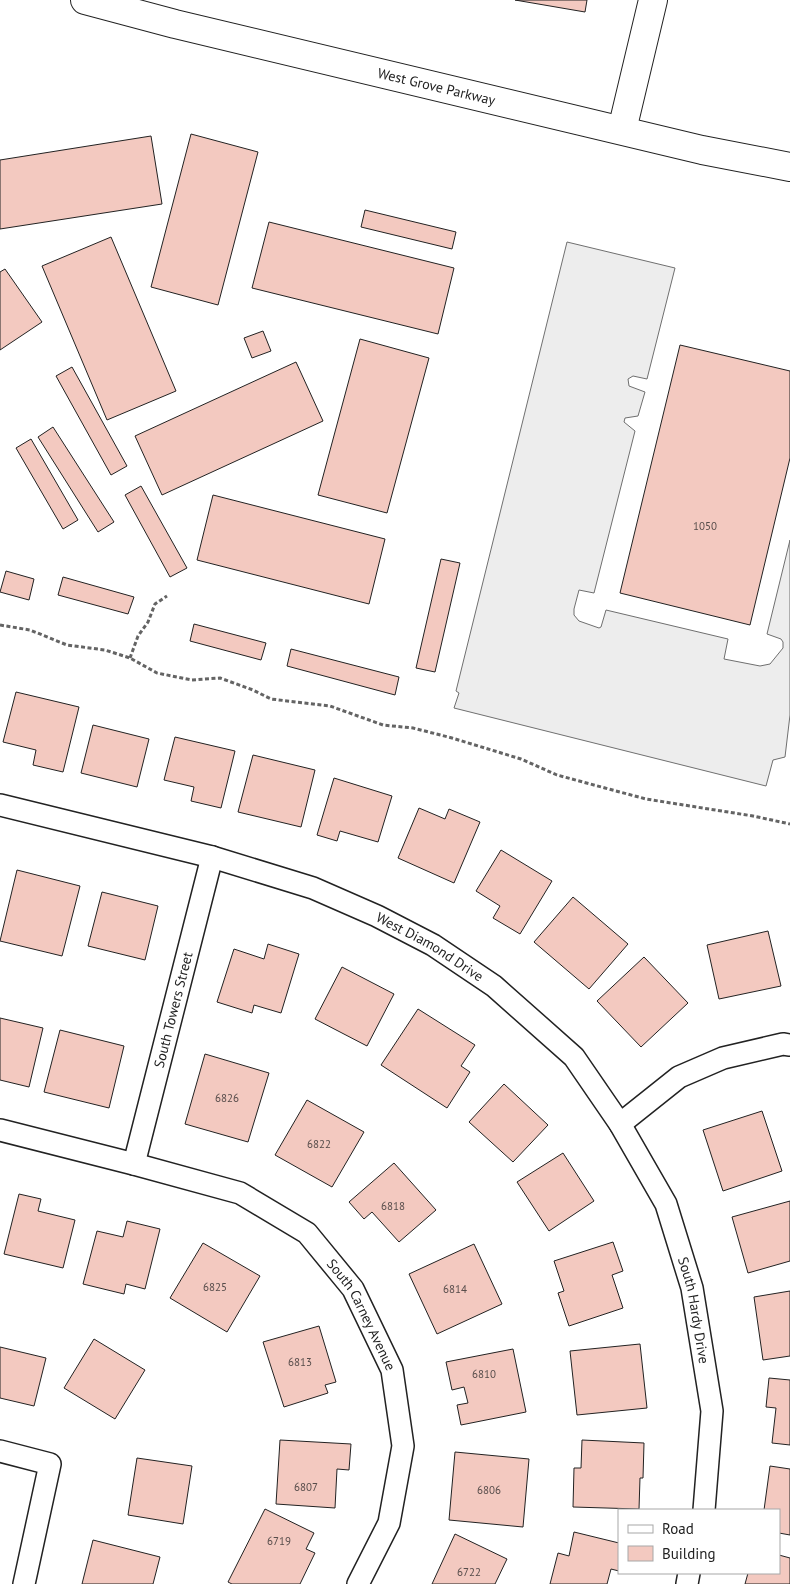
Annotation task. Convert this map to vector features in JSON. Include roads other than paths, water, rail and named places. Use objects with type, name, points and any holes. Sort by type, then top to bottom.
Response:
[{"type":"street","name":"West Grove Parkway","points":[[85,0],[184,26],[702,150],[790,167]]},
{"type":"street","points":[[622,130],[653,0]]},
{"type":"street","name":"West Diamond Drive","points":[[0,805],[212,858],[313,888],[377,916],[432,945],[494,986],[574,1057],[620,1124]]},
{"type":"street","name":"South Towers Street","points":[[134,1164],[212,858]]},
{"type":"street","points":[[620,1124],[679,1077],[723,1058],[783,1044],[790,1045]]},
{"type":"street","name":"South Hardy Drive","points":[[620,1124],[666,1204],[692,1288],[712,1411],[704,1509]]},
{"type":"street","name":"South Carney Avenue","points":[[0,1130],[240,1193],[307,1233],[353,1289],[392,1370],[403,1446],[390,1523],[358,1584]]},
{"type":"street","points":[[0,1451],[50,1464],[24,1584]]}]
